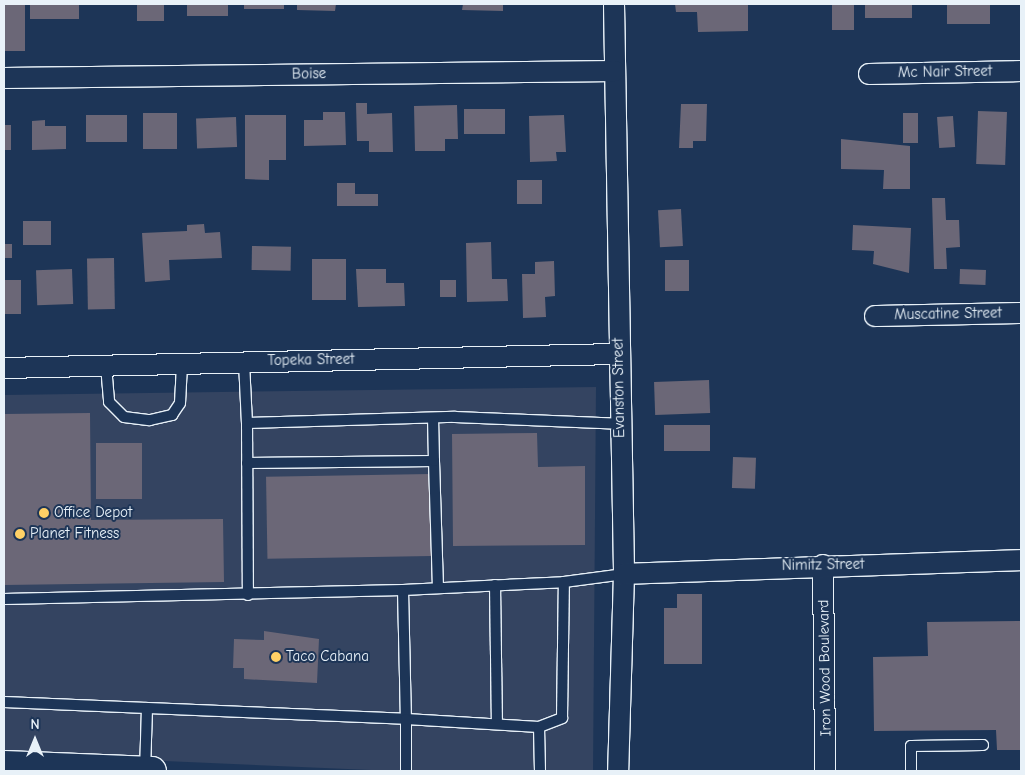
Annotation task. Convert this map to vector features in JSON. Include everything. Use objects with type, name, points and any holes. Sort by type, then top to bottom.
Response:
[{"type":"main road","points":[[4,765],[152,771]]},
{"type":"street","name":"Evanston Street","points":[[614,4],[619,424],[624,574],[618,771]]},
{"type":"street","name":"Boise","points":[[4,78],[615,71]]},
{"type":"street","name":"Mc Nair Street","points":[[869,74],[1021,71]]},
{"type":"street","name":"Muscatine Street","points":[[876,316],[1021,313]]},
{"type":"street","name":"Topeka Street","points":[[4,368],[618,354]]},
{"type":"street","name":"Nimitz Street","points":[[624,574],[823,565],[1021,560]]},
{"type":"street","name":"Iron Wood Boulevard","points":[[823,565],[825,771]]},
{"type":"lane","points":[[244,362],[247,422],[248,595]]},
{"type":"lane","points":[[106,366],[109,402],[124,417],[150,420],[172,415],[180,403],[182,364]]},
{"type":"lane","points":[[247,422],[433,418],[619,424]]},
{"type":"lane","points":[[433,418],[438,587]]},
{"type":"lane","points":[[247,463],[434,461]]},
{"type":"lane","points":[[4,600],[403,590],[564,582],[624,574]]},
{"type":"lane","points":[[4,702],[406,718],[539,727],[562,718],[564,582]]},
{"type":"lane","points":[[495,585],[497,724]]},
{"type":"lane","points":[[403,590],[406,771]]},
{"type":"lane","points":[[145,771],[147,708]]},
{"type":"lane","points":[[539,727],[540,771]]},
{"type":"lane","points":[[911,771],[911,746],[983,745]]},
{"type":"shaded area","points":[[596,387],[593,771],[394,771],[4,754],[4,395]]},
{"type":"building","points":[[4,4],[25,4],[25,51],[4,51]]},
{"type":"building","points":[[30,4],[79,4],[79,19],[30,19]]},
{"type":"building","points":[[137,4],[164,4],[164,21],[137,21]]},
{"type":"building","points":[[187,4],[228,4],[228,16],[187,16]]},
{"type":"building","points":[[244,4],[284,4],[284,9],[244,9]]},
{"type":"building","points":[[297,4],[336,4],[335,11],[297,10]]},
{"type":"building","points":[[463,4],[503,4],[503,11],[462,10]]},
{"type":"building","points":[[675,4],[748,4],[748,31],[698,32],[697,12],[676,12]]},
{"type":"building","points":[[832,4],[854,4],[854,30],[832,30]]},
{"type":"building","points":[[865,4],[912,4],[912,18],[865,18]]},
{"type":"building","points":[[947,4],[990,4],[990,24],[947,24]]},
{"type":"building","points":[[356,103],[367,103],[367,114],[392,113],[393,152],[369,152],[369,141],[357,141]]},
{"type":"building","points":[[681,104],[707,104],[706,141],[693,141],[693,148],[679,148]]},
{"type":"building","points":[[457,105],[458,139],[445,139],[445,151],[415,151],[414,106]]},
{"type":"building","points":[[464,109],[505,109],[505,134],[464,134]]},
{"type":"building","points":[[978,111],[1007,112],[1005,165],[976,164]]},
{"type":"building","points":[[323,112],[345,112],[346,145],[304,146],[304,120],[323,120]]},
{"type":"building","points":[[143,113],[177,113],[177,149],[143,149]]},
{"type":"building","points":[[903,113],[918,113],[918,143],[903,143]]},
{"type":"building","points":[[86,115],[127,115],[127,142],[86,142]]},
{"type":"building","points":[[245,115],[286,115],[286,160],[269,160],[269,180],[245,179]]},
{"type":"building","points":[[564,115],[566,152],[556,152],[557,161],[530,162],[529,116]]},
{"type":"building","points":[[953,116],[955,147],[939,148],[937,117]]},
{"type":"building","points":[[236,117],[237,147],[197,148],[196,118]]},
{"type":"building","points":[[45,120],[45,126],[66,126],[66,149],[32,150],[32,121]]},
{"type":"building","points":[[4,125],[11,125],[11,150],[4,150]]},
{"type":"building","points":[[841,139],[910,146],[910,189],[883,189],[884,170],[841,169]]},
{"type":"building","points":[[517,180],[542,180],[542,204],[517,204]]},
{"type":"building","points":[[337,183],[355,183],[355,194],[378,194],[378,206],[337,206]]},
{"type":"building","points":[[932,198],[945,198],[946,220],[959,220],[960,247],[946,248],[947,269],[934,269]]},
{"type":"building","points":[[681,209],[683,246],[660,247],[658,210]]},
{"type":"building","points":[[23,221],[51,221],[51,245],[23,245]]},
{"type":"building","points":[[204,224],[205,233],[220,232],[222,258],[169,260],[170,280],[145,282],[142,233],[187,231],[187,225]]},
{"type":"building","points":[[853,225],[911,228],[909,273],[873,264],[874,251],[852,250]]},
{"type":"building","points":[[491,242],[492,279],[507,279],[508,301],[467,302],[466,243]]},
{"type":"building","points":[[4,244],[12,244],[12,258],[4,258]]},
{"type":"building","points":[[252,246],[291,247],[291,271],[252,270]]},
{"type":"building","points":[[87,258],[114,258],[115,309],[88,309]]},
{"type":"building","points":[[312,259],[346,259],[346,300],[312,300]]},
{"type":"building","points":[[665,260],[689,260],[689,291],[665,291]]},
{"type":"building","points":[[554,261],[555,296],[545,297],[546,317],[523,318],[522,274],[535,274],[535,262]]},
{"type":"building","points":[[72,269],[73,304],[37,305],[36,270]]},
{"type":"building","points":[[356,269],[386,269],[386,283],[404,283],[405,306],[358,307]]},
{"type":"building","points":[[960,269],[986,270],[985,285],[959,284]]},
{"type":"building","points":[[4,280],[21,280],[21,314],[4,314]]},
{"type":"building","points":[[440,280],[456,280],[456,297],[440,297]]},
{"type":"building","points":[[709,380],[710,413],[655,415],[654,382]]},
{"type":"building","points":[[90,413],[91,520],[223,519],[224,582],[4,585],[4,414]]},
{"type":"building","points":[[664,425],[710,425],[710,451],[664,451]]},
{"type":"building","points":[[537,433],[538,467],[585,466],[585,545],[453,546],[452,434]]},
{"type":"building","points":[[96,443],[142,443],[142,499],[96,499]]},
{"type":"building","points":[[733,457],[756,458],[755,489],[732,488]]},
{"type":"building","points":[[430,474],[431,556],[267,559],[266,477]]},
{"type":"building","points":[[677,594],[702,594],[702,664],[664,664],[664,608],[677,608]]},
{"type":"building","points":[[1021,621],[1021,750],[997,750],[996,730],[874,731],[873,657],[928,656],[927,622]]},
{"type":"building","points":[[264,631],[319,639],[317,683],[244,679],[244,668],[233,668],[234,639],[264,640]]},
{"type":"place","name":"Office Depot","points":[[44,513]]},
{"type":"place","name":"Planet Fitness","points":[[20,534]]},
{"type":"place","name":"Taco Cabana","points":[[276,657]]}]
